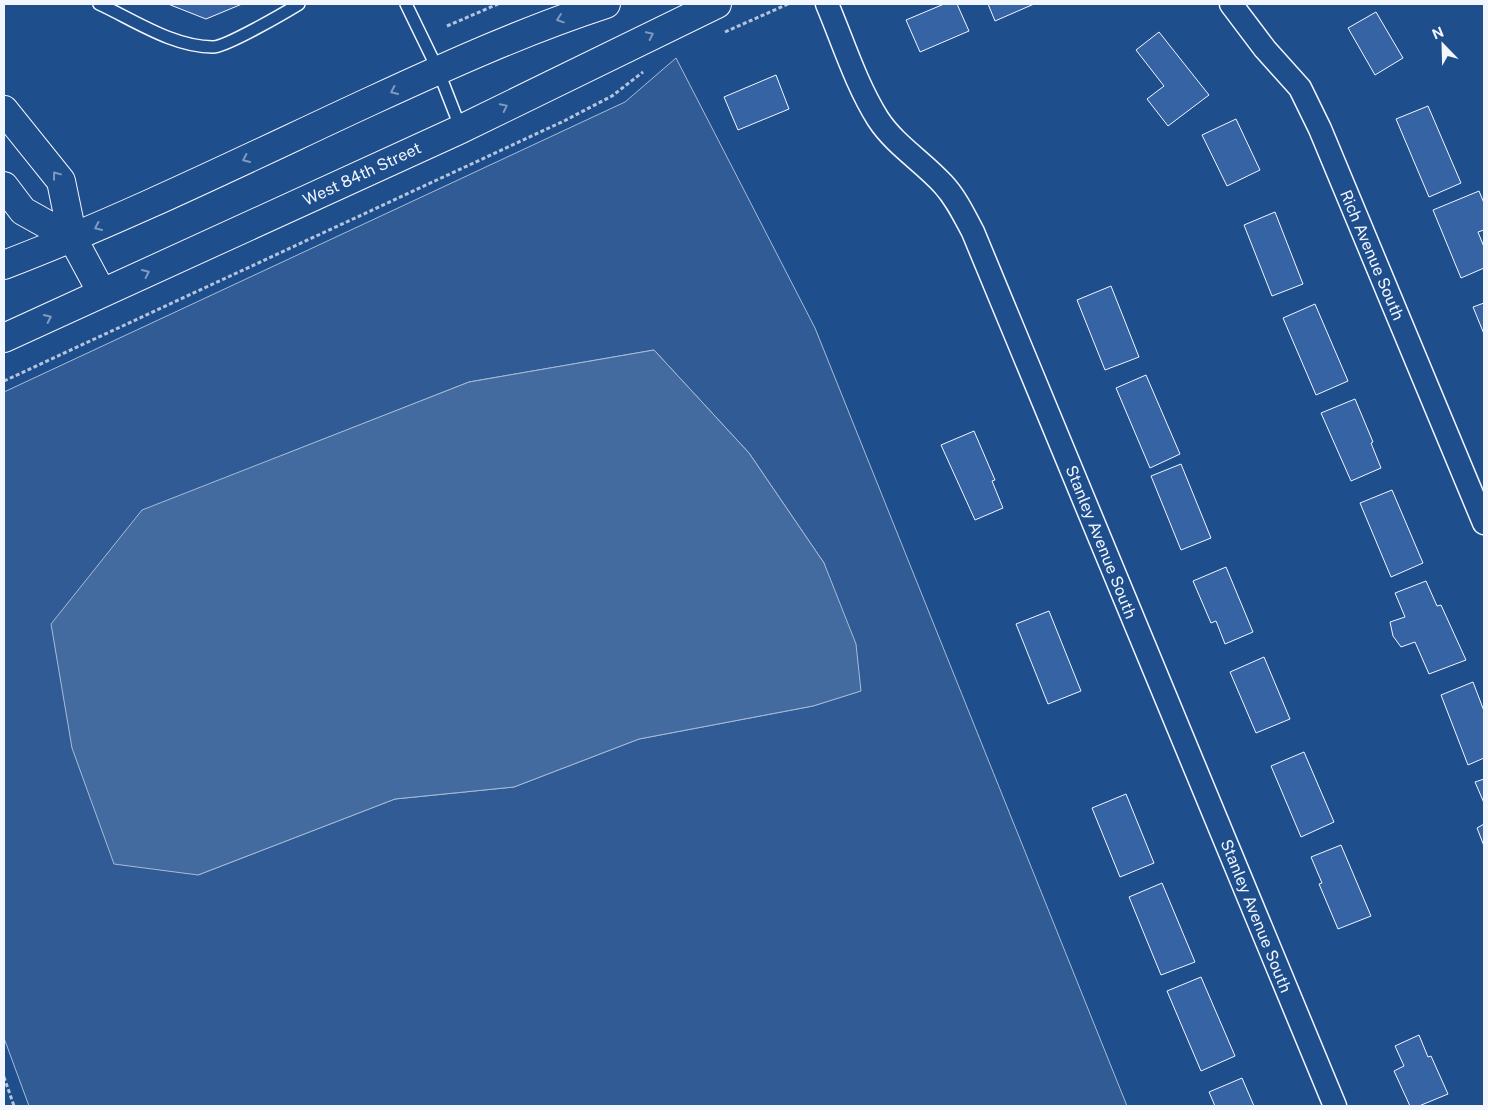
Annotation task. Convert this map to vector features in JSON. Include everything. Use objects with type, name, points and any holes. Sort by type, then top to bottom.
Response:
[{"type":"street","points":[[4,265],[73,238],[438,70],[554,21],[606,4]]},
{"type":"street","name":"West 84th Street","points":[[4,338],[461,129],[717,4]]},
{"type":"street","name":"Stanley Avenue South","points":[[827,4],[864,92],[878,119],[899,144],[943,184],[960,206],[973,232],[1335,1106]]},
{"type":"street","name":"Rich Avenue South","points":[[1231,4],[1259,41],[1300,88],[1320,129],[1484,523]]},
{"type":"street","points":[[4,110],[61,181],[73,238],[102,293]]},
{"type":"street","points":[[4,186],[23,210],[73,238]]},
{"type":"lane","points":[[98,4],[182,43],[215,47],[276,18],[299,4]]},
{"type":"lane","points":[[406,4],[438,70],[461,129]]},
{"type":"path","points":[[447,26],[498,4]]},
{"type":"path","points":[[720,34],[788,4]]},
{"type":"path","points":[[4,381],[564,121],[612,96],[648,69]]},
{"type":"path","points":[[4,1077],[14,1106]]},
{"type":"shaded area","points":[[676,58],[815,328],[1127,1106],[29,1106],[4,1038],[4,392],[625,102]],"holes":[[[654,350],[749,453],[824,563],[860,691],[813,706],[639,739],[514,787],[395,799],[198,875],[281,456],[469,382]]]},
{"type":"shaded area","points":[[654,350],[749,453],[824,563],[856,644],[861,691],[813,706],[639,739],[514,787],[395,799],[198,875],[114,864],[72,748],[51,624],[142,510],[469,382]]},
{"type":"building","points":[[168,4],[242,4],[206,19]]},
{"type":"building","points":[[944,4],[957,4],[969,31],[920,52],[906,20]]},
{"type":"building","points":[[988,4],[1034,4],[995,21]]},
{"type":"building","points":[[1376,12],[1403,58],[1375,75],[1348,28]]},
{"type":"building","points":[[1159,32],[1209,95],[1168,126],[1147,99],[1164,86],[1136,50]]},
{"type":"building","points":[[776,75],[789,109],[738,130],[724,97]]},
{"type":"building","points":[[1428,106],[1461,183],[1429,197],[1396,119]]},
{"type":"building","points":[[1236,119],[1260,170],[1227,186],[1202,135]]},
{"type":"building","points":[[1479,191],[1484,203],[1484,230],[1478,232],[1484,247],[1484,268],[1461,278],[1433,210]]},
{"type":"building","points":[[1275,212],[1303,284],[1272,296],[1244,225]]},
{"type":"building","points":[[1111,286],[1139,357],[1105,370],[1077,300]]},
{"type":"building","points":[[1484,303],[1484,334],[1473,307]]},
{"type":"building","points":[[1315,304],[1348,381],[1316,395],[1283,318]]},
{"type":"building","points":[[1146,375],[1180,454],[1150,468],[1116,388]]},
{"type":"building","points":[[1355,399],[1373,442],[1371,443],[1381,468],[1351,481],[1321,413]]},
{"type":"building","points":[[974,431],[995,480],[992,481],[1003,508],[975,520],[941,445]]},
{"type":"building","points":[[1181,464],[1211,538],[1181,550],[1151,476]]},
{"type":"building","points":[[1392,490],[1423,563],[1391,577],[1360,503]]},
{"type":"building","points":[[1226,567],[1253,632],[1225,644],[1216,621],[1211,623],[1193,581]]},
{"type":"building","points":[[1426,581],[1437,606],[1441,605],[1466,660],[1429,674],[1415,642],[1401,647],[1393,636],[1390,622],[1405,617],[1395,593]]},
{"type":"building","points":[[1049,611],[1081,691],[1048,704],[1016,624]]},
{"type":"building","points":[[1264,657],[1290,719],[1256,733],[1230,672]]},
{"type":"building","points":[[1473,682],[1484,711],[1484,758],[1468,765],[1441,695]]},
{"type":"building","points":[[1304,752],[1334,822],[1301,837],[1271,766]]},
{"type":"building","points":[[1484,779],[1484,803],[1475,782]]},
{"type":"building","points":[[1126,794],[1154,863],[1120,877],[1092,808]]},
{"type":"building","points":[[1484,824],[1484,846],[1477,828]]},
{"type":"building","points":[[1341,845],[1371,916],[1338,929],[1319,884],[1322,883],[1311,857]]},
{"type":"building","points":[[1162,883],[1195,962],[1161,975],[1129,897]]},
{"type":"building","points":[[1201,977],[1235,1056],[1201,1071],[1167,991]]},
{"type":"building","points":[[1419,1035],[1428,1057],[1431,1056],[1448,1094],[1419,1106],[1410,1106],[1394,1071],[1404,1066],[1395,1046]]},
{"type":"building","points":[[1242,1078],[1254,1106],[1215,1106],[1209,1092]]}]
